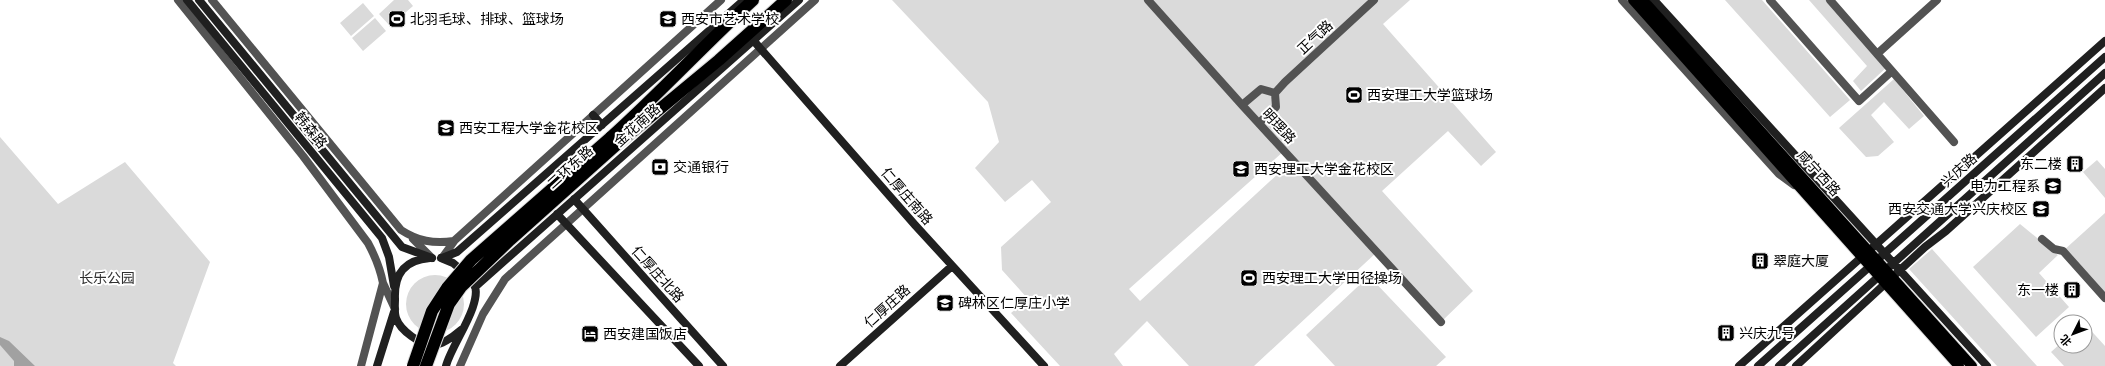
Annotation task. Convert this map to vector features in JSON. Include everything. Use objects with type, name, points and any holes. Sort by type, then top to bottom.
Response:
[{"type":"highway","name":"二环东路","points":[[426,366],[449,304],[461,287],[613,142],[696,57],[719,31],[753,0]]},
{"type":"highway","name":"二环东路","points":[[413,366],[432,311],[447,288],[471,260],[613,142],[719,60],[786,0]]},
{"type":"highway","points":[[719,31],[742,2]]},
{"type":"highway","points":[[685,87],[721,68]]},
{"type":"main road","name":"韩森路","points":[[187,0],[382,238],[389,257],[394,286]]},
{"type":"main road","name":"韩森路","points":[[198,0],[402,247],[432,258]]},
{"type":"main road","name":"金花南路","points":[[475,287],[799,0]]},
{"type":"main road","name":"咸宁西路","points":[[1633,0],[1784,168],[1801,190],[1868,250]]},
{"type":"main road","name":"咸宁西路","points":[[1643,0],[1877,260],[1959,366]]},
{"type":"main road","points":[[1654,0],[1868,250]]},
{"type":"main road","name":"金花南路","points":[[442,258],[457,252],[742,2]]},
{"type":"main road","name":"仁厚庄南路","points":[[753,40],[952,266],[1044,366]]},
{"type":"main road","points":[[1739,366],[2105,41]]},
{"type":"main road","name":"兴庆路","points":[[1758,366],[2105,57]]},
{"type":"main road","name":"兴庆路","points":[[1779,366],[1887,274],[2105,73]]},
{"type":"main road","points":[[1796,366],[1887,274],[1900,270],[1925,247],[1946,231],[2105,88]]},
{"type":"main road","points":[[593,115],[602,125]]},
{"type":"main road","name":"仁厚庄北路","points":[[574,199],[723,366]]},
{"type":"main road","points":[[557,214],[698,366]]},
{"type":"main road","points":[[446,366],[450,353],[461,330],[469,318],[475,300],[475,287],[463,270],[454,262],[442,258],[419,260],[407,266],[400,272],[394,286],[396,318],[402,327],[423,343],[434,345],[440,344],[461,330]]},
{"type":"main road","name":"仁厚庄路","points":[[840,366],[952,266]]},
{"type":"main road","points":[[1900,270],[1987,366]]},
{"type":"main road","name":"咸宁西路","points":[[1887,274],[1972,366]]},
{"type":"main road","points":[[377,366],[395,309]]},
{"type":"street","points":[[178,0],[303,156],[368,243],[381,270],[383,283],[395,309]]},
{"type":"street","points":[[212,0],[390,218],[401,230],[412,237],[432,258]]},
{"type":"street","points":[[442,258],[454,241],[721,0]]},
{"type":"street","points":[[460,366],[483,314],[505,279],[815,0]]},
{"type":"street","name":"明理路","points":[[1148,0],[1441,322]]},
{"type":"street","name":"正气路","points":[[1275,94],[1285,82],[1374,0]]},
{"type":"street","points":[[1622,0],[1779,174],[1801,190]]},
{"type":"street","points":[[1770,0],[1859,101],[1892,71]]},
{"type":"street","points":[[1830,0],[1954,142]]},
{"type":"street","points":[[1877,54],[1937,0]]},
{"type":"street","points":[[1242,105],[1261,89],[1275,94],[1276,107],[1259,123]]},
{"type":"street","points":[[412,237],[440,243],[454,241]]},
{"type":"street","points":[[2042,239],[2054,249],[2063,251],[2105,298]]},
{"type":"street","points":[[361,366],[383,283]]},
{"type":"green space","points":[[394,0],[408,0],[413,6],[390,26],[379,14]]},
{"type":"green space","points":[[892,0],[1150,0],[1284,151],[1129,289],[1140,301],[1293,160],[1377,252],[1254,366],[1189,366],[1147,321],[1114,354],[1123,366],[1060,366],[1011,313],[1028,299],[1002,270],[1001,247],[1051,202],[1032,180],[1005,202],[975,168],[999,142],[988,102]]},
{"type":"green space","points":[[1151,0],[1410,0],[1383,24],[1496,152],[1481,166],[1448,131],[1382,191],[1473,291],[1441,322]]},
{"type":"green space","points":[[1725,0],[1762,0],[1850,100],[1830,117]]},
{"type":"green space","points":[[1809,0],[1830,0],[1888,66],[1861,91],[1853,81],[1867,66]]},
{"type":"green space","points":[[363,3],[374,16],[351,36],[340,23]]},
{"type":"green space","points":[[375,18],[386,31],[363,51],[352,38]]},
{"type":"green space","points":[[1894,79],[1924,116],[1909,129],[1884,102],[1871,115],[1894,142],[1878,156],[1866,157],[1839,128]]},
{"type":"green space","name":"长乐公园","points":[[0,137],[58,204],[125,162],[210,262],[173,363],[176,366],[0,366]]},
{"type":"green space","points":[[2097,160],[2105,169],[2105,198],[2083,172]]},
{"type":"green space","points":[[2105,213],[2105,298],[2063,251]]},
{"type":"green space","points":[[2020,224],[2058,255],[2039,273],[2069,307],[2061,314],[2053,314],[2053,322],[2036,337],[1973,267]]},
{"type":"green space","points":[[1932,249],[2037,366],[1997,366],[1909,269]]},
{"type":"green space","points":[[429,275],[441,275],[456,283],[464,298],[464,310],[456,325],[441,333],[429,333],[414,325],[406,310],[406,298],[414,283]]},
{"type":"green space","points":[[1369,276],[1446,357],[1436,366],[1335,366],[1306,335]]},
{"type":"green space","points":[[2093,333],[2105,346],[2105,366],[2064,366],[2051,352],[2053,350],[2053,354],[2093,354]]},
{"type":"shaded area","points":[[0,337],[9,341],[35,366],[14,366],[14,361],[0,345]]},
{"type":"place","name":"北羽毛球、排球、篮球场","points":[[397,19]]},
{"type":"place","name":"西安市艺术学校","points":[[668,19]]},
{"type":"place","name":"西安理工大学篮球场","points":[[1354,95]]},
{"type":"place","name":"西安工程大学金花校区","points":[[446,128]]},
{"type":"place","name":"东二楼","points":[[2075,164]]},
{"type":"place","name":"交通银行","points":[[660,167]]},
{"type":"place","name":"西安理工大学金花校区","points":[[1241,169]]},
{"type":"place","name":"电力工程系","points":[[2053,186]]},
{"type":"place","name":"西安交通大学兴庆校区","points":[[2041,209]]},
{"type":"place","name":"翠庭大厦","points":[[1760,261]]},
{"type":"place","name":"西安理工大学田径操场","points":[[1249,278]]},
{"type":"place","name":"东一楼","points":[[2072,290]]},
{"type":"place","name":"碑林区仁厚庄小学","points":[[945,303]]},
{"type":"place","name":"兴庆九号","points":[[1726,333]]},
{"type":"place","name":"西安建国饭店","points":[[590,334]]}]
